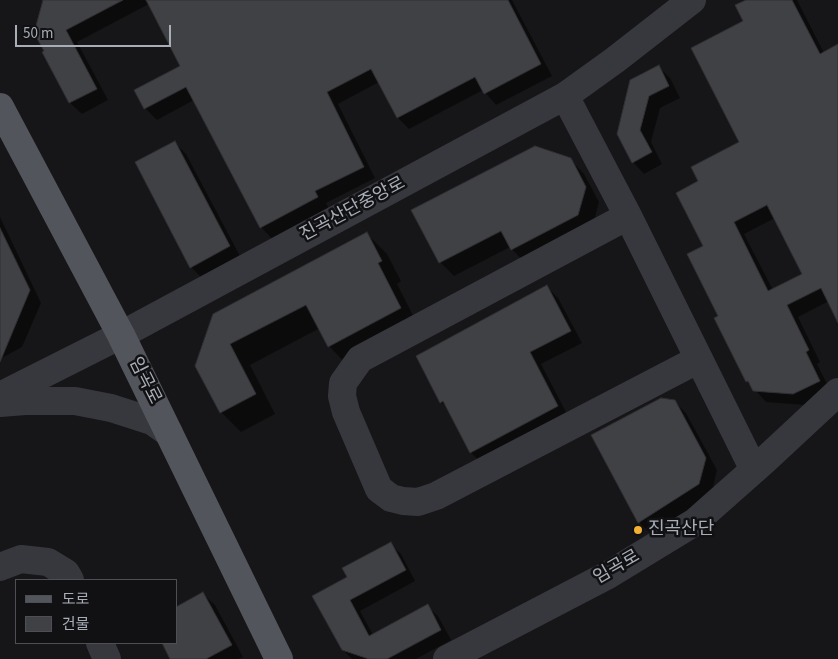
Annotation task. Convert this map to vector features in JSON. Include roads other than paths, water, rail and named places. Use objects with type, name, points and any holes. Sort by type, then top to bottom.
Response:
[{"type":"main road","name":"임곡로","points":[[0,107],[121,335],[279,659]]},
{"type":"street","name":"진곡산단중앙로","points":[[0,396],[121,335],[565,96],[692,0]]},
{"type":"street","points":[[565,96],[628,216],[754,470]]},
{"type":"street","points":[[628,216],[360,359],[343,382],[342,396],[346,412],[379,489],[391,498],[403,501],[418,502],[436,496],[699,359]]},
{"type":"street","name":"임곡로","points":[[447,659],[608,575],[695,522],[838,392]]},
{"type":"street","points":[[0,403],[25,400],[75,400],[152,421],[170,433]]},
{"type":"street","points":[[0,567],[21,559],[48,562],[66,573],[69,579]]},
{"type":"street","points":[[100,644],[107,659]]},
{"type":"place","name":"진곡산단","points":[[638,530]]}]
